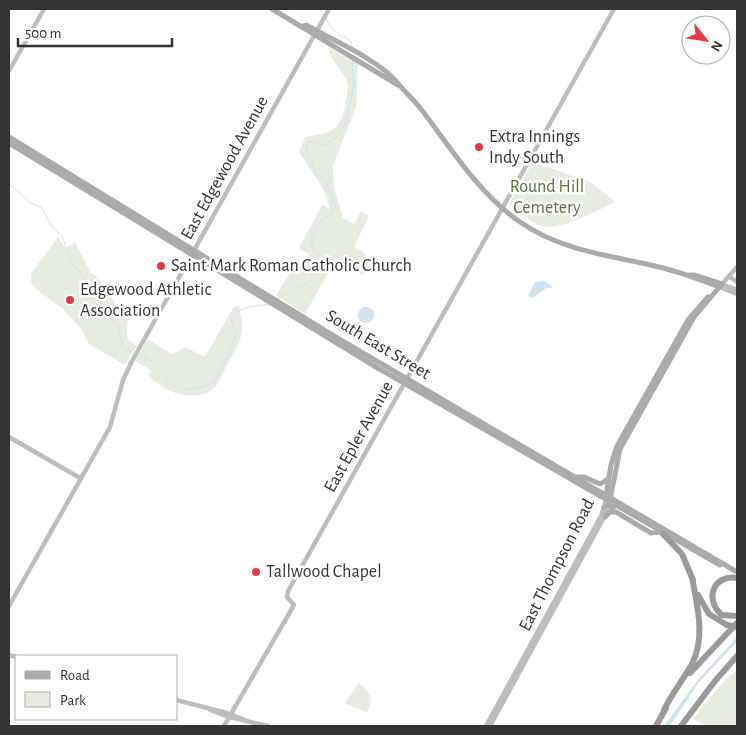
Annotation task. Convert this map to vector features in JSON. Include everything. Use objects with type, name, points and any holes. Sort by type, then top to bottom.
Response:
[{"type":"highway","points":[[662,533],[682,554],[705,609],[716,620],[737,627]]},
{"type":"highway","points":[[737,575],[719,581],[713,590],[712,598],[715,608],[722,615],[737,616]]},
{"type":"highway","points":[[657,725],[670,697],[691,666],[698,648],[700,628],[692,577]]},
{"type":"highway","points":[[664,710],[685,680],[737,623]]},
{"type":"highway","points":[[710,652],[737,627]]},
{"type":"highway","points":[[681,726],[707,691],[737,656]]},
{"type":"highway","points":[[707,691],[737,663]]},
{"type":"main road","points":[[9,71],[44,9]]},
{"type":"main road","points":[[272,9],[382,70],[419,106],[480,185],[503,209],[533,230],[569,247],[688,275],[737,290]]},
{"type":"main road","name":"East Epler Avenue","points":[[224,726],[294,605],[288,597],[288,591],[614,9]]},
{"type":"main road","name":"East Edgewood Avenue","points":[[9,606],[111,423],[123,380],[139,348],[328,10]]},
{"type":"main road","name":"South East Street","points":[[9,137],[267,298],[566,478],[672,533],[737,575]]},
{"type":"main road","name":"South East Street","points":[[9,143],[193,252]]},
{"type":"main road","name":"East Thompson Road","points":[[490,726],[608,499],[609,476],[616,450],[688,320],[700,305],[730,277],[737,267]]},
{"type":"main road","points":[[730,277],[737,282]]},
{"type":"main road","points":[[721,286],[737,294]]},
{"type":"main road","name":"East Thompson Road","points":[[486,726],[605,517],[620,449],[694,317],[721,286]]},
{"type":"main road","name":"South East Street","points":[[406,381],[575,477],[662,533],[737,575]]},
{"type":"main road","points":[[9,437],[80,478]]},
{"type":"main road","points":[[575,477],[584,477],[602,484],[609,476]]},
{"type":"main road","points":[[566,478],[585,483]]},
{"type":"main road","points":[[605,517],[610,512],[616,512],[651,533],[662,533]]},
{"type":"main road","points":[[654,528],[672,533]]},
{"type":"main road","points":[[178,701],[268,726]]},
{"type":"green space","points":[[328,47],[358,64],[356,107],[333,165],[334,188],[343,218],[354,224],[361,211],[369,216],[354,247],[363,251],[368,262],[362,264],[365,272],[362,275],[335,261],[305,314],[276,295],[292,270],[298,274],[309,254],[299,248],[322,205],[330,209],[324,190],[299,152],[305,137],[322,134],[334,128],[342,118],[344,111],[348,83],[331,57]]},
{"type":"green space","name":"Round Hill Cemetery","points":[[533,162],[590,182],[615,202],[563,225],[547,227],[537,224],[510,205]]},
{"type":"green space","name":"Edgewood Athletic Association","points":[[58,237],[66,248],[75,242],[91,273],[97,277],[128,321],[128,339],[137,346],[125,365],[89,344],[82,330],[63,309],[36,289],[31,282],[31,274]]},
{"type":"green space","points":[[238,305],[242,323],[241,338],[218,383],[208,392],[190,396],[171,391],[162,387],[149,375],[151,370],[135,361],[148,339],[172,354],[185,347],[205,357],[233,308]]},
{"type":"green space","points":[[737,670],[737,726],[706,726],[693,719],[725,680]]},
{"type":"green space","points":[[359,683],[367,690],[370,696],[371,700],[367,713],[345,703]]},
{"type":"water","points":[[544,281],[551,285],[552,288],[546,288],[533,298],[528,296],[535,282]]},
{"type":"water","points":[[366,307],[374,315],[366,323],[358,315]]},
{"type":"water","points":[[737,637],[737,642],[699,682],[670,726],[664,726],[697,681]]},
{"type":"waterway","points":[[319,9],[323,14]]},
{"type":"waterway","points":[[325,18],[333,30],[351,41],[352,49]]},
{"type":"waterway","points":[[278,299],[312,279],[320,268],[321,261],[313,249],[311,239],[319,222],[329,216],[336,206],[325,180],[316,174],[306,149],[309,141],[324,145],[339,136],[346,122],[354,86],[352,60]]},
{"type":"waterway","points":[[9,183],[29,202],[42,208],[52,227],[62,236],[71,262],[84,277],[91,299],[118,325],[123,348],[134,353]]},
{"type":"waterway","points":[[138,354],[157,366],[181,390],[199,388],[214,383],[227,358],[236,333],[231,320],[234,315],[243,309],[270,304]]},
{"type":"place","name":"Extra Innings Indy South","points":[[479,147]]},
{"type":"place","name":"Saint Mark Roman Catholic Church","points":[[161,266]]},
{"type":"place","name":"Edgewood Athletic Association","points":[[70,300]]},
{"type":"place","name":"Tallwood Chapel","points":[[256,572]]}]
